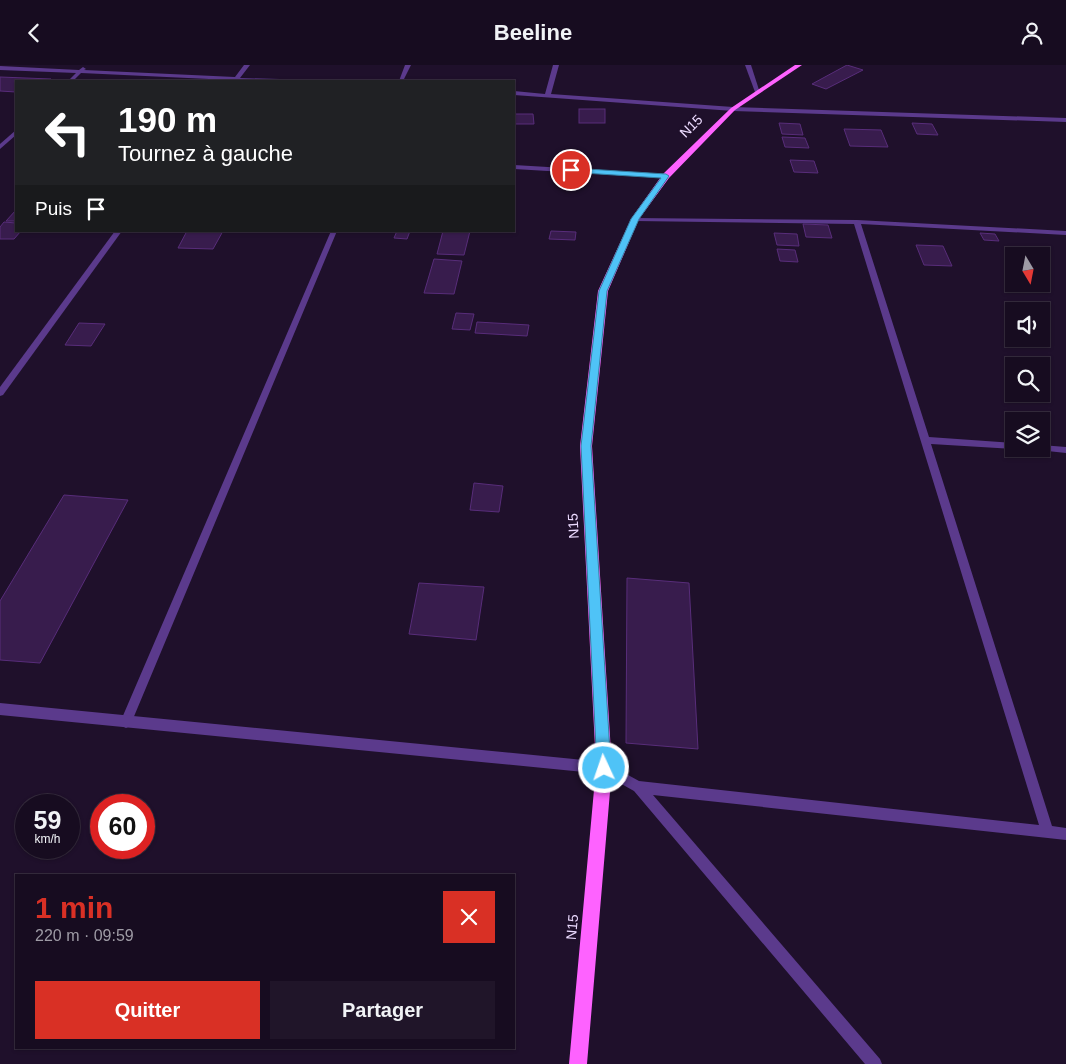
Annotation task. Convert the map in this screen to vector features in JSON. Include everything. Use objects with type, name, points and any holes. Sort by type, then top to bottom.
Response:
[{"type":"main road","name":"N15","points":[[578,1064],[604,768],[586,446],[603,291],[635,219],[666,176],[733,109],[799,65]]},
{"type":"street","points":[[71,80],[87,65]]},
{"type":"street","points":[[236,79],[247,65]]},
{"type":"street","points":[[401,80],[408,65]]},
{"type":"street","points":[[548,94],[556,65]]},
{"type":"street","points":[[748,65],[758,92]]},
{"type":"street","points":[[0,68],[258,80]]},
{"type":"street","points":[[515,93],[733,109],[1066,120]]},
{"type":"street","points":[[0,147],[13,138]]},
{"type":"street","points":[[515,167],[666,176]]},
{"type":"street","points":[[635,219],[857,222],[1066,233]]},
{"type":"street","points":[[857,222],[1048,832]]},
{"type":"street","points":[[0,393],[117,232]]},
{"type":"street","points":[[126,722],[334,232]]},
{"type":"street","points":[[926,440],[1005,445]]},
{"type":"street","points":[[1050,449],[1066,450]]},
{"type":"street","points":[[0,709],[604,768],[638,787],[875,1064]]},
{"type":"street","points":[[638,787],[1066,834]]},
{"type":"building","points":[[847,65],[863,70],[826,89],[812,84]]},
{"type":"building","points":[[0,77],[51,79],[15,80],[15,92],[0,91]]},
{"type":"building","points":[[579,109],[605,109],[605,123],[579,123]]},
{"type":"building","points":[[515,114],[533,114],[534,124],[515,124]]},
{"type":"building","points":[[779,123],[800,124],[803,135],[782,134]]},
{"type":"building","points":[[912,123],[932,124],[938,135],[917,134]]},
{"type":"building","points":[[844,129],[881,130],[888,147],[850,146]]},
{"type":"building","points":[[782,137],[805,138],[809,148],[785,147]]},
{"type":"building","points":[[790,160],[814,161],[818,173],[794,172]]},
{"type":"building","points":[[15,211],[15,221],[6,221]]},
{"type":"building","points":[[4,222],[15,223],[15,232],[20,232],[14,239],[0,239],[0,227]]},
{"type":"building","points":[[803,224],[828,225],[832,238],[806,237]]},
{"type":"building","points":[[551,231],[576,232],[575,240],[549,239]]},
{"type":"building","points":[[186,232],[222,232],[213,249],[178,248]]},
{"type":"building","points":[[397,232],[410,232],[407,239],[394,238]]},
{"type":"building","points":[[443,232],[470,232],[464,255],[437,254]]},
{"type":"building","points":[[774,233],[797,234],[799,246],[777,245]]},
{"type":"building","points":[[980,233],[995,234],[999,241],[984,240]]},
{"type":"building","points":[[916,245],[943,246],[952,266],[924,265]]},
{"type":"building","points":[[777,249],[795,250],[798,262],[780,261]]},
{"type":"building","points":[[434,259],[462,261],[454,294],[424,293]]},
{"type":"building","points":[[456,313],[474,314],[470,330],[452,329]]},
{"type":"building","points":[[477,322],[529,325],[527,336],[475,333]]},
{"type":"building","points":[[79,323],[105,324],[91,346],[65,345]]},
{"type":"building","points":[[474,483],[503,486],[499,512],[470,510]]},
{"type":"building","points":[[64,495],[128,500],[40,663],[0,660],[0,601]]},
{"type":"building","points":[[627,578],[689,583],[698,749],[626,743]]},
{"type":"building","points":[[419,583],[484,587],[476,640],[409,634]]},
{"type":"route","points":[[571,170],[666,176],[635,219],[603,291],[586,446],[604,768]]}]
